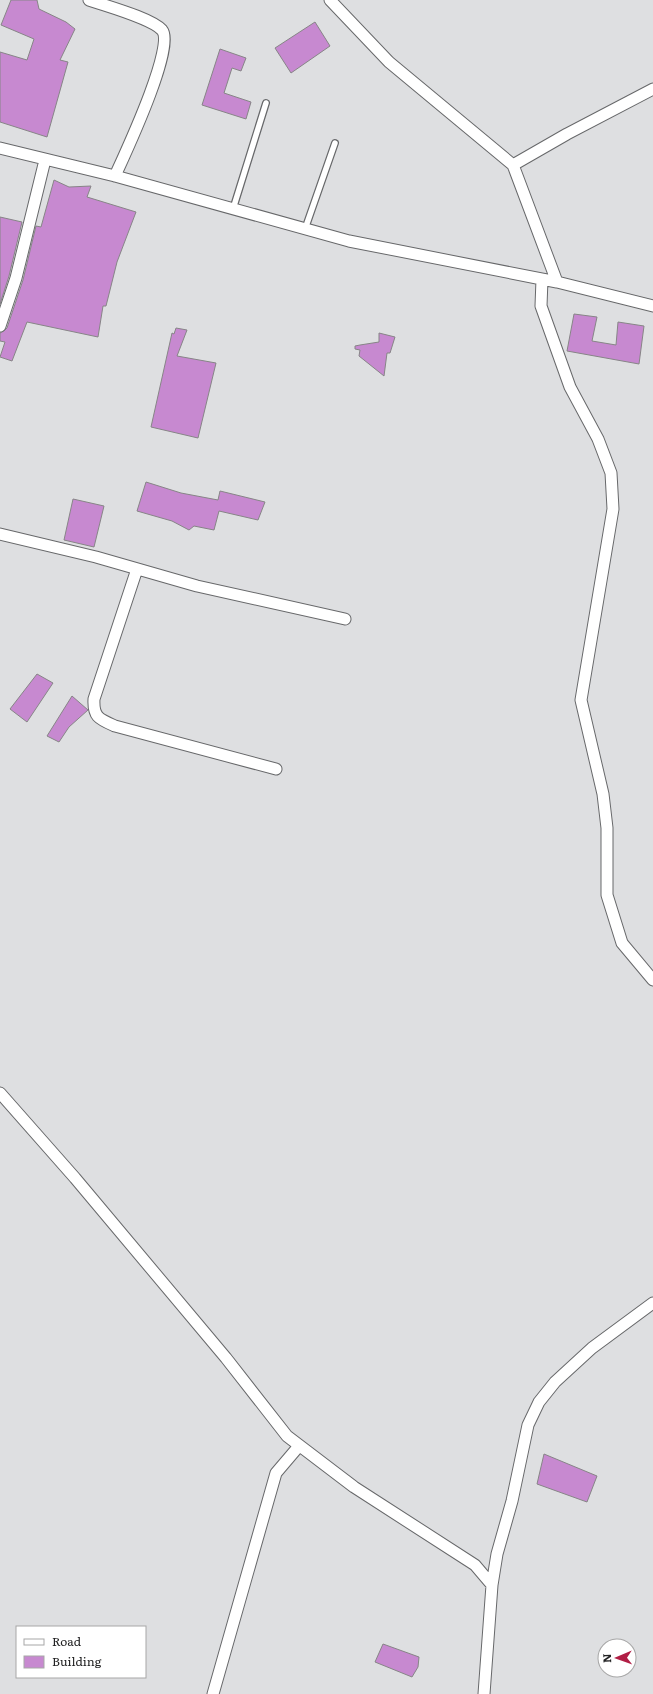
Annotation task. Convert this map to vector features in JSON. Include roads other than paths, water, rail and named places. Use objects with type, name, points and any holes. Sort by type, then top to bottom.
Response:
[{"type":"street","points":[[89,0],[152,23],[162,30],[165,35],[163,50],[147,105],[115,176]]},
{"type":"street","points":[[330,0],[390,62],[514,165],[557,282]]},
{"type":"street","points":[[514,165],[566,134],[653,89]]},
{"type":"street","points":[[0,148],[115,176],[349,241],[557,282],[653,306]]},
{"type":"street","points":[[0,326],[16,278],[45,160]]},
{"type":"street","points":[[542,279],[541,306],[564,372],[570,387],[598,439],[611,473],[613,509],[581,700],[603,794],[607,828],[607,895],[622,942],[653,980]]},
{"type":"street","points":[[0,534],[96,557],[197,586],[345,619]]},
{"type":"street","points":[[137,569],[94,699],[94,709],[99,719],[115,726],[276,769]]},
{"type":"street","points":[[0,1092],[75,1178],[216,1346],[287,1436],[354,1487],[475,1565],[492,1586]]},
{"type":"street","points":[[484,1694],[492,1586],[497,1554],[512,1501],[528,1425],[539,1402],[555,1382],[592,1348],[653,1304]]},
{"type":"street","points":[[213,1694],[276,1473],[299,1446]]},
{"type":"lane","points":[[233,209],[266,103]]},
{"type":"lane","points":[[305,229],[335,143]]}]
